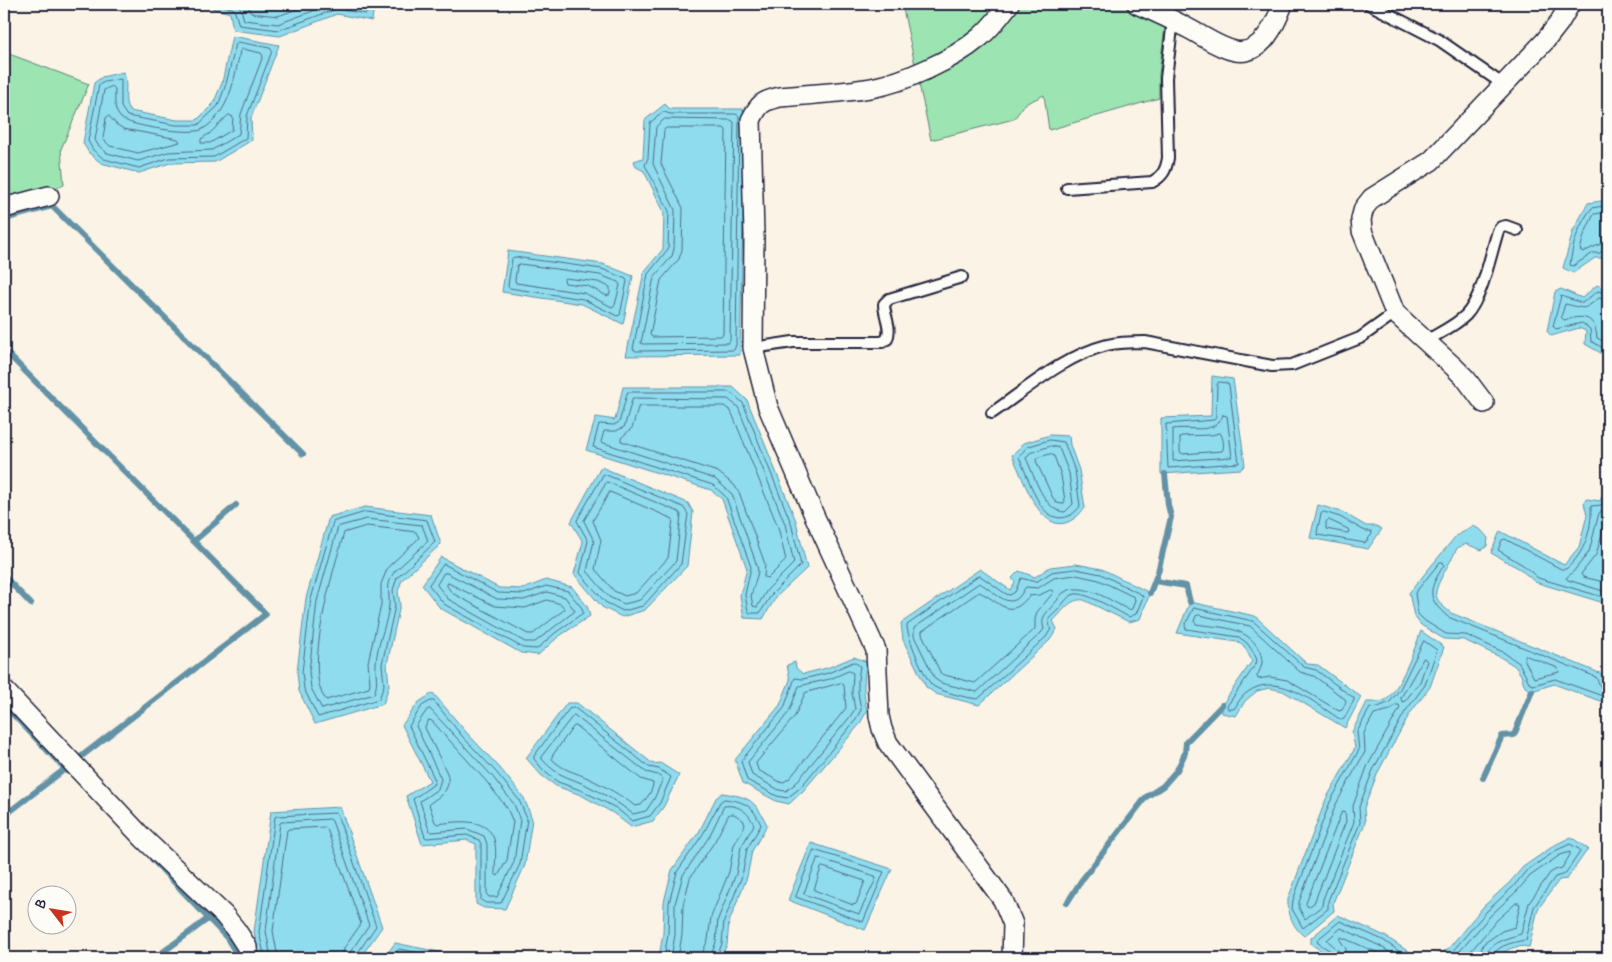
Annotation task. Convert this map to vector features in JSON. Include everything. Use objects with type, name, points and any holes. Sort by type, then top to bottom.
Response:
[{"type":"street","points":[[1009,4],[996,21],[978,39],[954,56],[913,75],[874,88],[765,100],[757,108],[751,120],[754,236],[753,348],[768,407],[876,650],[879,716],[888,743],[1003,900],[1013,924],[1012,958]]},
{"type":"street","points":[[1138,4],[1174,20],[1221,46],[1238,51],[1263,41],[1273,28],[1283,4]]},
{"type":"street","points":[[1484,403],[1466,378],[1395,313],[1362,231],[1361,219],[1364,208],[1372,198],[1431,161],[1546,41],[1570,4]]},
{"type":"street","points":[[4,208],[49,196]]},
{"type":"street","points":[[4,690],[143,838],[224,915],[247,947],[248,958]]},
{"type":"lane","points":[[1369,4],[1439,40],[1504,85]]},
{"type":"lane","points":[[1067,188],[1152,182],[1160,178],[1166,169],[1168,158],[1166,78],[1174,20]]},
{"type":"lane","points":[[1426,341],[1458,322],[1466,315],[1480,291],[1498,231],[1501,227],[1506,226],[1517,230]]},
{"type":"lane","points":[[753,348],[792,342],[882,342],[888,339],[890,332],[884,310],[884,304],[889,299],[962,277]]},
{"type":"lane","points":[[992,413],[1066,362],[1085,352],[1108,344],[1145,342],[1283,367],[1360,338],[1395,313]]},
{"type":"green space","points":[[902,4],[1124,4],[1162,21],[1165,27],[1159,74],[1159,98],[1049,130],[1044,95],[1025,104],[1014,119],[931,140]]},
{"type":"green space","points":[[4,52],[89,84],[61,149],[64,185],[47,192],[4,203]]},
{"type":"water","points":[[198,4],[374,4],[372,21],[337,14],[280,36],[233,30],[230,13]]},
{"type":"water","points":[[232,36],[279,45],[251,118],[252,140],[215,162],[170,163],[139,173],[101,163],[89,153],[83,143],[94,83],[102,77],[123,72],[126,82],[126,102],[130,111],[177,120],[197,120],[213,104],[222,83]]},
{"type":"water","points":[[665,104],[670,109],[743,109],[745,121],[740,355],[626,356],[644,272],[663,249],[664,212],[644,171],[636,167],[634,161],[643,158],[645,120]]},
{"type":"water","points":[[1608,200],[1608,247],[1604,258],[1595,258],[1573,273],[1563,268],[1573,231],[1588,203]]},
{"type":"water","points":[[508,251],[603,264],[633,276],[623,324],[582,304],[502,292]]},
{"type":"water","points":[[1597,285],[1608,290],[1608,357],[1585,344],[1586,331],[1579,328],[1551,336],[1547,331],[1555,292],[1561,289],[1582,298]]},
{"type":"water","points":[[1212,376],[1233,379],[1245,465],[1241,469],[1161,474],[1161,418],[1211,416]]},
{"type":"water","points":[[623,387],[733,387],[747,400],[796,521],[807,568],[776,597],[763,619],[744,618],[740,595],[747,569],[722,499],[711,490],[586,450],[596,417],[615,420]]},
{"type":"water","points":[[1050,435],[1069,436],[1070,445],[1079,470],[1085,508],[1071,520],[1059,524],[1048,520],[1039,510],[1012,455],[1024,443]]},
{"type":"water","points":[[601,467],[688,503],[693,512],[687,566],[645,610],[622,617],[602,607],[574,574],[583,542],[571,522]]},
{"type":"water","points":[[1608,484],[1608,601],[1604,603],[1535,582],[1520,569],[1491,553],[1500,531],[1564,565],[1579,547],[1587,515],[1584,503],[1587,499],[1600,501]]},
{"type":"water","points":[[1318,505],[1342,512],[1366,526],[1376,526],[1382,529],[1368,549],[1310,538]]},
{"type":"water","points":[[365,507],[431,515],[441,544],[402,580],[398,591],[400,605],[387,664],[389,686],[383,704],[315,724],[299,691],[297,672],[306,598],[329,517]]},
{"type":"water","points":[[1473,526],[1481,530],[1488,538],[1487,546],[1482,550],[1466,544],[1457,548],[1436,591],[1440,603],[1451,613],[1602,674],[1604,685],[1608,687],[1608,704],[1554,684],[1532,691],[1525,687],[1521,675],[1515,666],[1464,640],[1444,639],[1421,625],[1414,616],[1409,593],[1455,537]]},
{"type":"water","points":[[441,557],[499,588],[523,589],[546,580],[572,587],[587,606],[590,616],[558,637],[538,655],[521,653],[440,608],[422,585]]},
{"type":"water","points":[[1076,564],[1102,569],[1150,593],[1140,619],[1129,622],[1084,600],[1074,601],[1053,621],[1057,629],[1050,640],[979,705],[936,694],[926,687],[903,640],[901,623],[980,569],[1010,590],[1015,582],[1012,578],[1019,571],[1035,577],[1050,567]]},
{"type":"water","points":[[1190,602],[1255,616],[1307,664],[1318,665],[1361,697],[1345,728],[1283,691],[1269,688],[1257,691],[1245,701],[1236,716],[1222,713],[1222,705],[1252,661],[1244,646],[1237,642],[1177,633]]},
{"type":"water","points":[[1421,631],[1444,647],[1430,687],[1409,715],[1378,772],[1364,808],[1365,823],[1333,903],[1334,911],[1304,936],[1297,929],[1292,919],[1288,899],[1326,799],[1355,748],[1352,732],[1367,702],[1383,701],[1392,694],[1407,667]]},
{"type":"water","points":[[854,657],[867,662],[864,686],[867,711],[859,725],[803,791],[789,804],[776,801],[743,783],[735,760],[780,705],[790,680],[787,665],[795,662],[796,668],[803,674],[827,668]]},
{"type":"water","points":[[433,693],[500,768],[524,798],[532,819],[525,865],[505,909],[484,908],[476,904],[476,844],[467,840],[422,844],[406,796],[430,781],[402,725],[419,702]]},
{"type":"water","points":[[567,703],[577,703],[653,764],[660,763],[679,775],[664,806],[653,821],[631,827],[613,813],[581,795],[556,786],[541,775],[526,758]]},
{"type":"water","points":[[722,793],[739,796],[751,801],[759,810],[767,825],[752,851],[747,877],[729,922],[727,945],[720,958],[659,958],[663,933],[664,902],[672,870],[699,832],[716,798]]},
{"type":"water","points":[[340,807],[382,927],[360,958],[260,958],[254,932],[271,811]]},
{"type":"water","points":[[1571,837],[1588,849],[1567,879],[1559,880],[1538,909],[1529,947],[1514,947],[1494,958],[1332,958],[1311,944],[1311,938],[1338,915],[1385,936],[1417,955],[1429,957],[1440,954],[1448,949],[1483,907],[1523,867],[1555,845]]},
{"type":"water","points":[[811,843],[892,869],[865,930],[788,900]]},
{"type":"water","points":[[395,943],[469,958],[384,958]]},
{"type":"waterway","points":[[4,219],[52,206],[303,454]]},
{"type":"waterway","points":[[4,350],[266,614],[4,816]]},
{"type":"waterway","points":[[1150,593],[1158,572],[1171,517],[1165,474]]},
{"type":"waterway","points":[[194,541],[236,505]]},
{"type":"waterway","points":[[4,576],[31,604]]},
{"type":"waterway","points":[[1155,581],[1186,586],[1190,602]]},
{"type":"waterway","points":[[1483,778],[1502,736],[1514,735],[1532,691]]},
{"type":"waterway","points":[[4,705],[67,771]]},
{"type":"waterway","points":[[1067,903],[1081,881],[1146,797],[1163,786],[1177,770],[1185,753],[1186,742],[1222,705]]},
{"type":"waterway","points":[[152,859],[227,938],[239,958]]},
{"type":"waterway","points":[[155,958],[209,918]]}]
